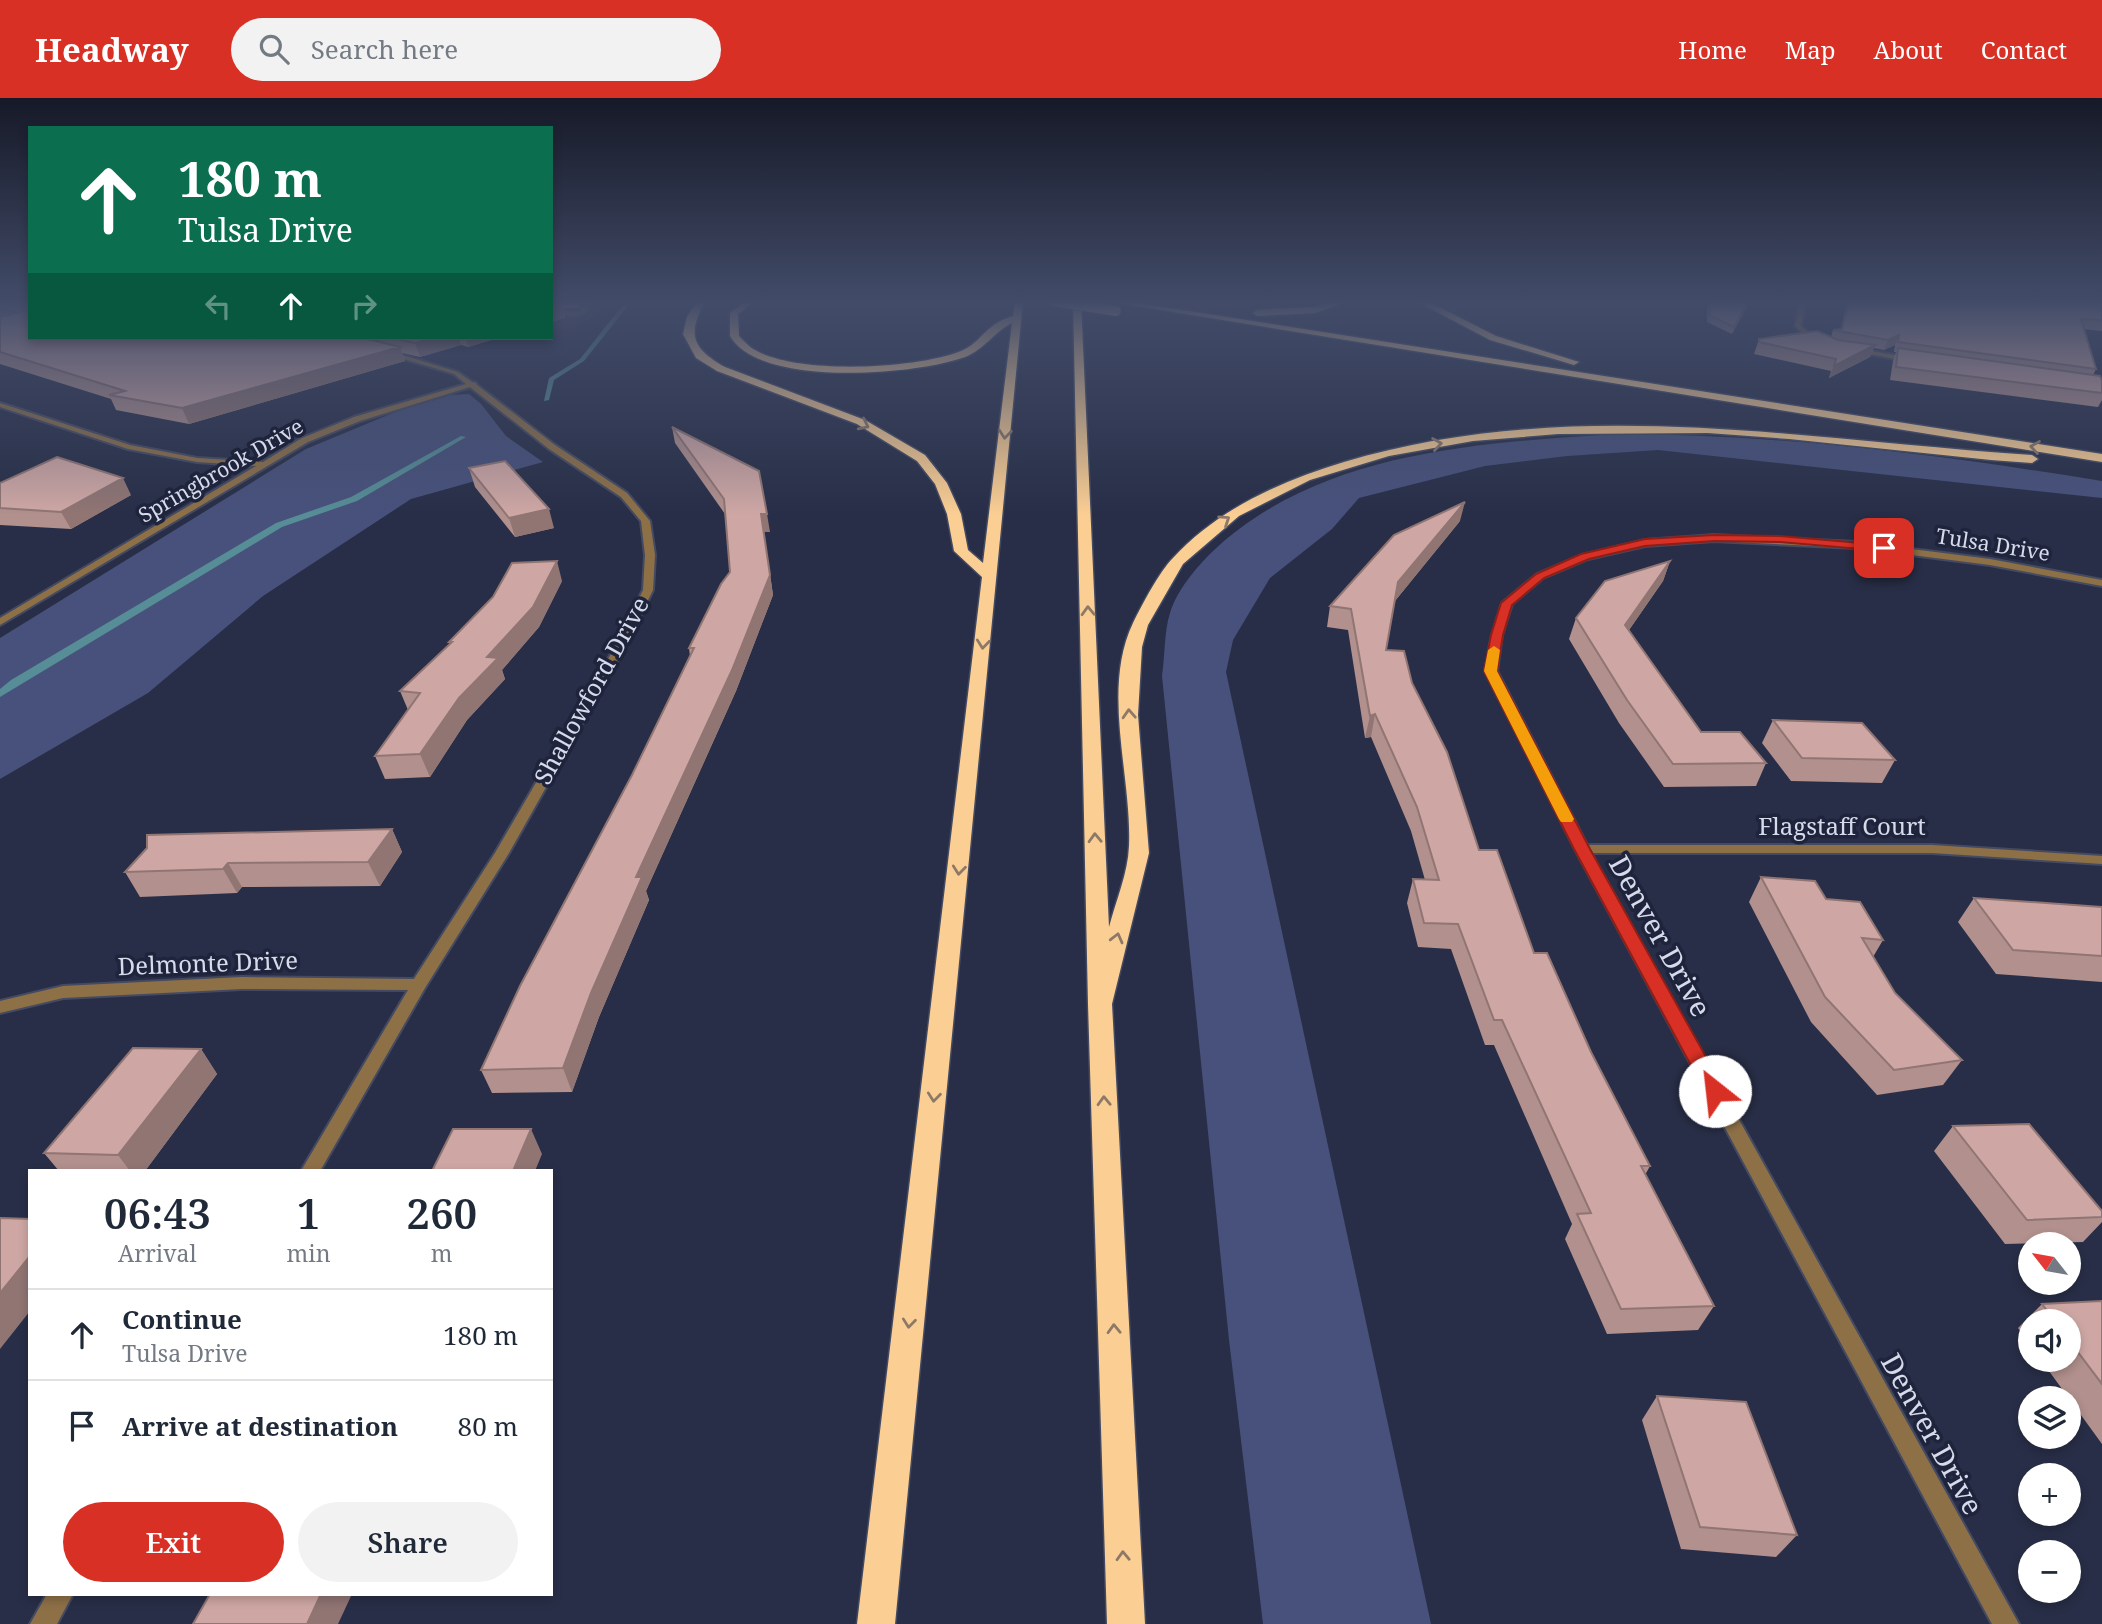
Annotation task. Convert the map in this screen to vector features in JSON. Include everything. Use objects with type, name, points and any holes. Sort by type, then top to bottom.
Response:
[{"type":"highway","points":[[729,372],[861,422],[921,458],[941,483],[954,513],[961,551],[990,576]]},
{"type":"highway","points":[[876,1624],[1011,372]]},
{"type":"highway","points":[[1079,372],[1100,1004],[1126,1624]]},
{"type":"highway","points":[[1515,372],[2102,470]]},
{"type":"highway","points":[[1560,372],[2102,458]]},
{"type":"highway","points":[[1616,372],[1957,435]]},
{"type":"highway","points":[[1100,1004],[1139,853],[1128,707],[1130,659],[1141,624],[1169,570],[1220,523],[1252,503],[1311,476],[1386,453],[1471,439],[1557,431],[1719,430],[2032,459]]},
{"type":"street","name":"Shallowford Drive","points":[[311,1169],[419,985],[502,853],[620,647],[648,590],[650,555],[645,521],[624,495],[552,447],[474,384],[454,372]]},
{"type":"street","name":"Springbrook Drive","points":[[0,622],[305,440],[357,419],[474,384]]},
{"type":"street","points":[[0,405],[128,447],[197,460],[264,464]]},
{"type":"street","name":"Tulsa Drive","points":[[1585,556],[1645,542],[1714,538],[1780,539],[1857,544],[1990,562],[2102,583]]},
{"type":"street","name":"Denver Drive","points":[[1585,556],[1540,576],[1507,603],[1497,635],[1491,671],[1582,849],[2006,1624]]},
{"type":"street","name":"Flagstaff Court","points":[[1582,849],[1932,849],[2102,860]]},
{"type":"street","name":"Delmonte Drive","points":[[0,1007],[63,992],[242,983],[419,985]]},
{"type":"street","points":[[43,1624],[60,1596]]},
{"type":"shaded area","points":[[469,394],[481,404],[506,436],[543,462],[411,499],[263,596],[148,693],[0,779],[0,638],[306,449],[400,410],[451,395]]},
{"type":"shaded area","points":[[1616,434],[1799,442],[1981,463],[2102,481],[2102,498],[1658,450],[1567,456],[1485,466],[1359,498],[1332,529],[1270,578],[1233,640],[1226,672],[1431,1624],[1263,1624],[1229,1340],[1162,676],[1170,613],[1182,588],[1212,552],[1254,518],[1300,492],[1350,473],[1402,458],[1510,442]]},
{"type":"building","points":[[65,372],[310,372],[182,408],[109,395],[125,391]]},
{"type":"building","points":[[1937,372],[2073,372],[2100,376],[2102,393]]},
{"type":"building","points":[[672,427],[759,471],[767,514],[761,514],[770,575],[732,670],[636,877],[642,877],[591,993],[563,1068],[481,1070],[520,986],[632,775],[694,648],[689,648],[721,584],[730,572],[724,499]]},
{"type":"building","points":[[57,457],[123,478],[61,512],[0,508],[0,483]]},
{"type":"building","points":[[505,461],[549,509],[509,518],[469,468]]},
{"type":"building","points":[[1465,502],[1398,582],[1386,650],[1404,651],[1412,683],[1447,752],[1479,850],[1497,850],[1534,953],[1547,953],[1591,1052],[1650,1166],[1641,1166],[1714,1306],[1621,1309],[1577,1214],[1591,1213],[1502,1020],[1494,1020],[1458,924],[1424,923],[1413,879],[1439,880],[1417,807],[1375,714],[1370,716],[1351,609],[1330,606],[1394,535]]},
{"type":"building","points":[[557,561],[533,607],[487,657],[498,658],[459,698],[420,754],[375,756],[420,693],[400,691],[452,642],[449,642],[493,597],[512,563]]},
{"type":"building","points":[[1670,561],[1625,625],[1701,732],[1740,732],[1766,763],[1673,764],[1627,700],[1576,618],[1605,581]]},
{"type":"building","points":[[1773,720],[1862,723],[1895,760],[1802,758]]},
{"type":"building","points":[[392,829],[368,862],[228,863],[223,869],[125,872],[147,848],[147,835]]},
{"type":"building","points":[[1761,877],[1815,881],[1826,899],[1860,902],[1883,940],[1862,938],[1895,993],[1962,1060],[1894,1070],[1825,997]]},
{"type":"building","points":[[1974,898],[2102,907],[2102,956],[2013,950]]},
{"type":"building","points":[[133,1048],[201,1049],[118,1155],[44,1153]]},
{"type":"building","points":[[2029,1124],[2102,1211],[2102,1217],[2027,1220],[1953,1126]]},
{"type":"building","points":[[453,1129],[531,1129],[514,1169],[433,1169]]},
{"type":"building","points":[[0,1218],[28,1219],[28,1258],[0,1293]]},
{"type":"building","points":[[2102,1301],[2102,1384],[2081,1356],[2081,1309],[2046,1309],[2042,1304]]},
{"type":"building","points":[[1657,1396],[1746,1402],[1797,1535],[1700,1527]]},
{"type":"building","points":[[209,1596],[320,1596],[307,1624],[193,1624]]},
{"type":"waterway","points":[[546,400],[551,379],[562,372]]},
{"type":"waterway","points":[[0,694],[15,682],[279,525],[354,499],[463,437]]},
{"type":"slow traffic","points":[[1494,650],[1491,671],[1567,819]]},
{"type":"route","points":[[1715,1091],[1517,726],[1491,671],[1497,635],[1507,603],[1540,576],[1585,556],[1645,542],[1714,538],[1780,539],[1884,548]]}]
